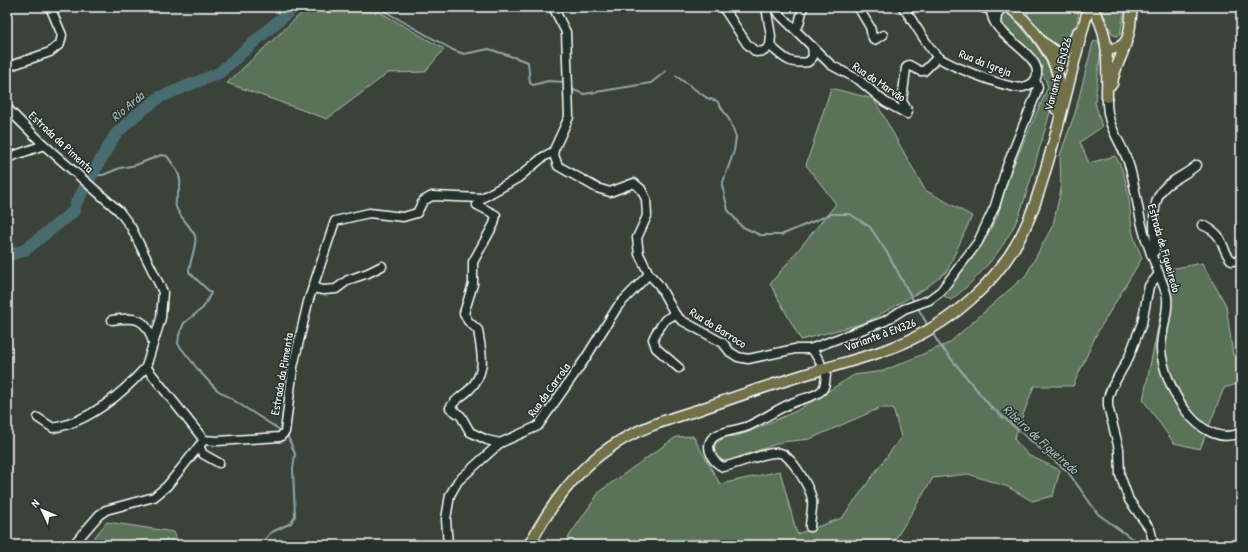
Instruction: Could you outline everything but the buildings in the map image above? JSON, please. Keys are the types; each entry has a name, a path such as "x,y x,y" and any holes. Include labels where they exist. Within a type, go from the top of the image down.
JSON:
{"main road":[{"path":"1008,7 1023,18 1053,60 1060,82 1055,116 1054,141"},
{"path":"1020,7 1023,18"},
{"path":"1107,97 1112,86 1114,69 1123,54 1132,7"},
{"path":"1037,37 1056,52 1066,51 1072,44 1089,10"},
{"name":"Estrada de Figueiredo","path":"1089,10 1099,19 1107,45 1107,97"},
{"name":"Variante à EN326","path":"529,545 542,521 568,486 589,464 612,446 635,433 659,423 760,388 896,346 914,338 951,316 991,279 1014,248 1039,194 1089,10"},
{"path":"1107,45 1120,47 1126,42"}],"street":[{"path":"7,67 50,52 60,44 62,35 50,7"},
{"path":"500,443 487,440 470,432 461,416 450,408 454,402 470,389 480,373 483,360 478,330 468,322 464,313 473,284 473,262 494,224 496,215 477,205 482,198 518,178 544,157 553,152 569,117 566,32 553,7"},
{"path":"723,7 747,44 756,52 764,51 770,46 771,36 766,7"},
{"name":"Rua do Marvão","path":"775,7 780,15 795,28 831,65 859,80 885,102 907,114 908,111 902,101 906,68 909,65 920,71 924,71 938,57"},
{"path":"795,28 799,24 803,7"},
{"path":"858,7 870,27 874,40 883,35"},
{"path":"903,7 938,57"},
{"path":"980,7 995,9"},
{"name":"Rua da Igreja","path":"938,57 982,77 1016,88 1027,86 1035,80 1035,63 996,25 995,9"},
{"path":"770,46 792,63 808,62 812,57 812,46"},
{"path":"820,362 814,352 810,349 885,321 904,309 929,300 941,291 978,242 994,206 1007,166 1036,94 1038,87 1035,80"},
{"name":"Estrada de Figueiredo","path":"1107,97 1110,126 1130,166 1145,236 1167,296 1161,350 1166,371 1177,397 1193,420 1211,433 1233,436 1241,433"},
{"name":"Estrada da Pimenta","path":"7,108 44,145 125,218 163,292 161,318 146,367"},
{"path":"7,158 44,145"},
{"name":"Rua do Barroco","path":"553,152 558,166 597,188 610,192 634,183 641,189 646,199 647,216 638,238 639,254 649,274 659,285 675,314 681,320 723,343 730,352 738,357 748,359 795,348 810,349"},
{"path":"1151,254 1155,251 1155,213 1156,202 1160,193 1166,186 1197,165"},
{"name":"Estrada da Pimenta","path":"201,443 280,437 285,432 293,367 313,288 335,221 369,213 403,217 417,213 423,201 432,196 482,198"},
{"path":"1202,225 1213,230 1218,235 1228,257 1232,262 1241,260"},
{"path":"313,288 323,290 336,289 348,280 382,266"},
{"name":"Rua da Carrola","path":"448,541 446,519 450,495 458,481 500,443 538,426 586,359 618,306 649,274"},
{"path":"1154,545 1150,530 1129,500 1120,475 1119,449 1108,406 1108,398 1111,389 1129,357 1142,323 1149,286 1159,274"},
{"path":"675,314 665,320 656,332 653,339 656,348 679,368"},
{"path":"112,320 132,318 140,320 148,328 154,342"},
{"path":"38,418 53,428 68,426 97,410 136,378 146,367 201,443 203,454 219,463"},
{"path":"810,527 812,499 798,472 788,457 780,453 771,454 724,467 716,463 711,457 709,449 711,440 717,435 748,426 790,404 822,391 826,376"},
{"path":"73,545 99,515 106,510 154,497 167,486 201,443"},
{"path":"440,545 448,541"}],"green space":[{"path":"308,7 371,7 444,49 425,72 388,73 327,119 227,83"},
{"path":"1026,7 1079,7 1075,30 1064,49 1057,48 1039,34"},
{"path":"1101,7 1125,7 1120,35 1116,36 1112,34"},
{"path":"1004,12 1009,12 1021,26 1045,60 1052,77 1052,101 1049,117 1016,223 992,260 962,291 951,300 944,296 983,243 998,215 1008,178 1048,87 1035,60 1002,23 1001,17"},
{"path":"1097,40 1101,47 1095,102 1102,127 1080,142 1089,163 1115,156 1120,164 1128,191 1133,232 1142,258 1097,333 1073,386 1034,386 1014,439 1028,455 1060,470 1053,496 1032,501 1008,487 968,474 933,478 892,545 563,545 600,491 676,437 693,436 720,484 780,471 797,534 842,518 901,437 893,408 880,408 810,439 782,442 728,461 719,460 714,451 715,444 727,436 737,436 751,431 796,411 854,375 883,371 949,343 1026,275 1053,225 1061,189 1060,155 1075,113 1093,42"},
{"path":"831,88 874,99 925,190 972,216 947,271 926,288 867,322 801,340 770,284 836,204 806,165"},
{"path":"1202,263 1226,305 1233,355 1241,356 1241,383 1224,388 1200,449 1174,443 1143,400 1170,269"},
{"path":"107,522 174,532 179,545 103,545 93,539"}],"waterway":[{"name":"Rio Arda","path":"7,256 25,250 74,211 76,203 115,135 136,115 160,97 219,73 294,7"},
{"name":"Ribeiro de Figueiredo","path":"377,7 453,50 464,54 489,49 528,62 530,83 533,85 548,81 565,82"},
{"name":"Ribeiro de Figueiredo","path":"573,90 584,94 651,83 666,71"},
{"name":"Ribeiro de Figueiredo","path":"676,76 707,98 717,101 730,121 736,137 734,151 722,185 728,210 741,226 760,235 781,235 831,214 850,214 870,227 888,254 913,300"},
{"path":"92,175 103,175 120,168 136,165 161,155 167,156 180,178 176,207 196,239 189,272 211,293 203,308 184,323 179,335 178,344 200,372 216,389 280,430"},
{"name":"Ribeiro de Figueiredo","path":"919,310 927,324"},
{"name":"Ribeiro de Figueiredo","path":"933,334 939,344 991,407 1068,472 1098,514 1131,538 1146,545"},
{"path":"261,545 270,533 291,523 295,516 293,469 295,454 288,437"}]}
